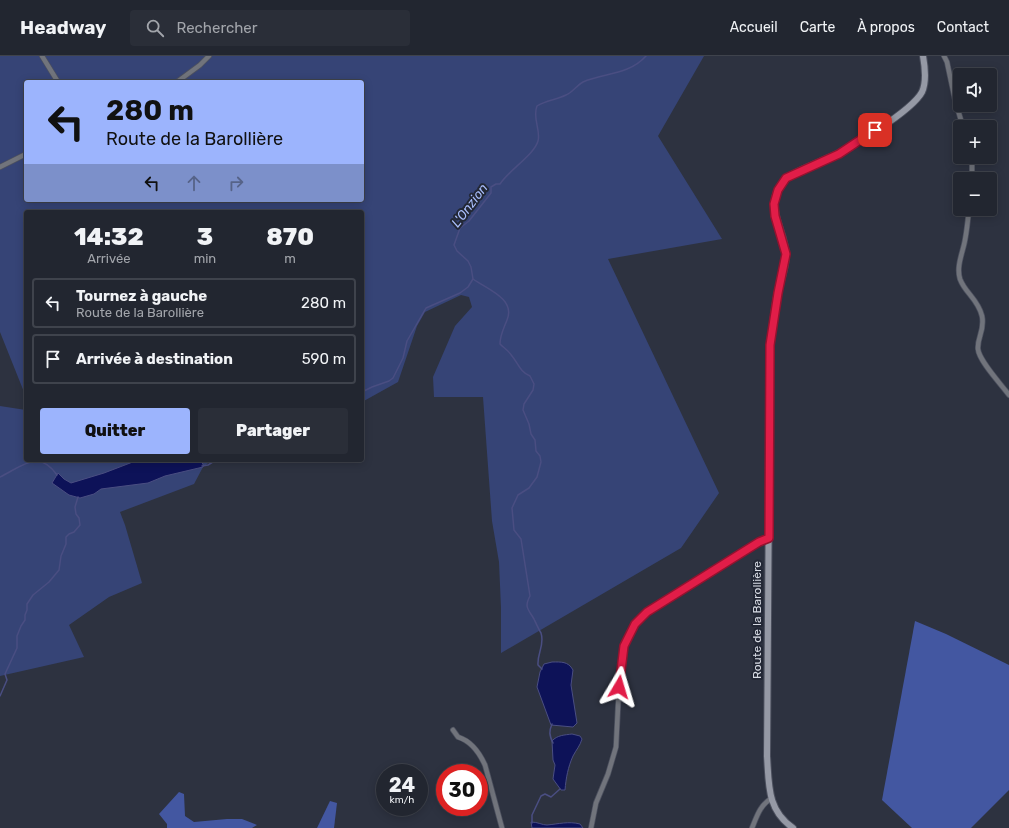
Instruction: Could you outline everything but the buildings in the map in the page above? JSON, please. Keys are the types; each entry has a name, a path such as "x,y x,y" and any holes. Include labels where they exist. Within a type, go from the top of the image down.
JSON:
{"main road":[{"name":"Route de la Barollière","path":"793,828 786,823 775,808 770,791 767,756 770,345 786,254 775,216 774,204 778,190 786,178 839,154 899,115 914,102 922,91 925,76 923,56"}],"street":[{"path":"42,56 57,80"},
{"path":"180,80 200,65 209,56"},
{"path":"944,56 947,62 961,120"},
{"path":"0,167 24,155"},
{"path":"968,216 965,239 959,262 959,277 976,302 981,314 984,326 978,349 982,361 1009,395"},
{"path":"592,828 596,803 608,774 616,747 619,687 624,646 635,624 647,612 759,542 769,538"},
{"path":"453,730 458,737 466,740 482,759 502,828"},
{"path":"752,828 758,813 765,802 772,798"}],"shaded area":[{"path":"0,56 704,56 658,136 722,239 608,259 719,493 681,548 501,653 499,562 492,521 483,397 434,397 433,377 455,326 472,307 469,297 461,295 425,312 417,326 398,382 364,401 364,210 24,210 24,392 0,332"},
{"path":"0,406 24,410 24,462 209,462 203,467 194,484 120,512 142,583 109,597 69,625 84,657 0,676"},
{"path":"133,462 201,462 203,464 203,467 165,476 148,483 101,489 94,494 80,498 69,495 52,483 58,473 71,483"},
{"path":"915,621 946,634 1009,665 1009,790 971,828 912,828 882,800"},
{"path":"552,662 567,664 573,670 571,685 577,723 573,727 551,725 537,687 540,672 544,664"},
{"path":"572,734 580,736 582,739 570,764 565,790 561,790 553,779 555,765 553,760 552,741 559,736"},
{"path":"179,792 184,794 185,816 194,822 242,819 257,825 252,828 167,828 167,824 159,814"},
{"path":"330,801 337,803 334,828 317,828"},
{"path":"531,822 536,822 543,825 576,823 580,824 583,828 532,828"}],"waterway":[{"name":"L'Onzion","path":"364,391 393,378 403,358 407,341 426,308 460,293 468,287 473,279 471,267 468,261 457,251 454,245 460,228 469,221 491,193 491,187 496,184 500,184 509,173 532,152 536,146 539,137 535,115 537,106 544,102 568,94 583,82 632,67 646,56"},
{"path":"473,279 499,295 504,300 509,313 501,335 500,344 511,354 521,370 530,376 534,384 533,390 524,404 523,410 529,424 531,434 535,440 536,451 540,456 541,462 537,477 529,488 518,495 512,508 514,530 521,539 530,596 527,605 542,637 542,645 538,661 538,665 542,669"},
{"name":"L'Onzion","path":"0,477 30,462"},
{"name":"L'Onzion","path":"40,462 50,467 57,475"},
{"name":"L'Onzion","path":"202,466 213,462"},
{"path":"0,696 7,680 5,674 17,648 17,636 25,620 27,604 33,595 49,582 59,570 61,556 66,544 66,537 74,532 80,525 75,507 78,497"},
{"path":"552,724 550,733 553,743"},
{"path":"532,823 532,815 541,796 545,794 551,797 560,789"}],"route":[{"path":"619,687 624,646 635,624 647,612 759,542 769,538 770,345 778,293 786,261 784,243 775,216 774,204 778,190 786,178 839,154 875,130"}]}
